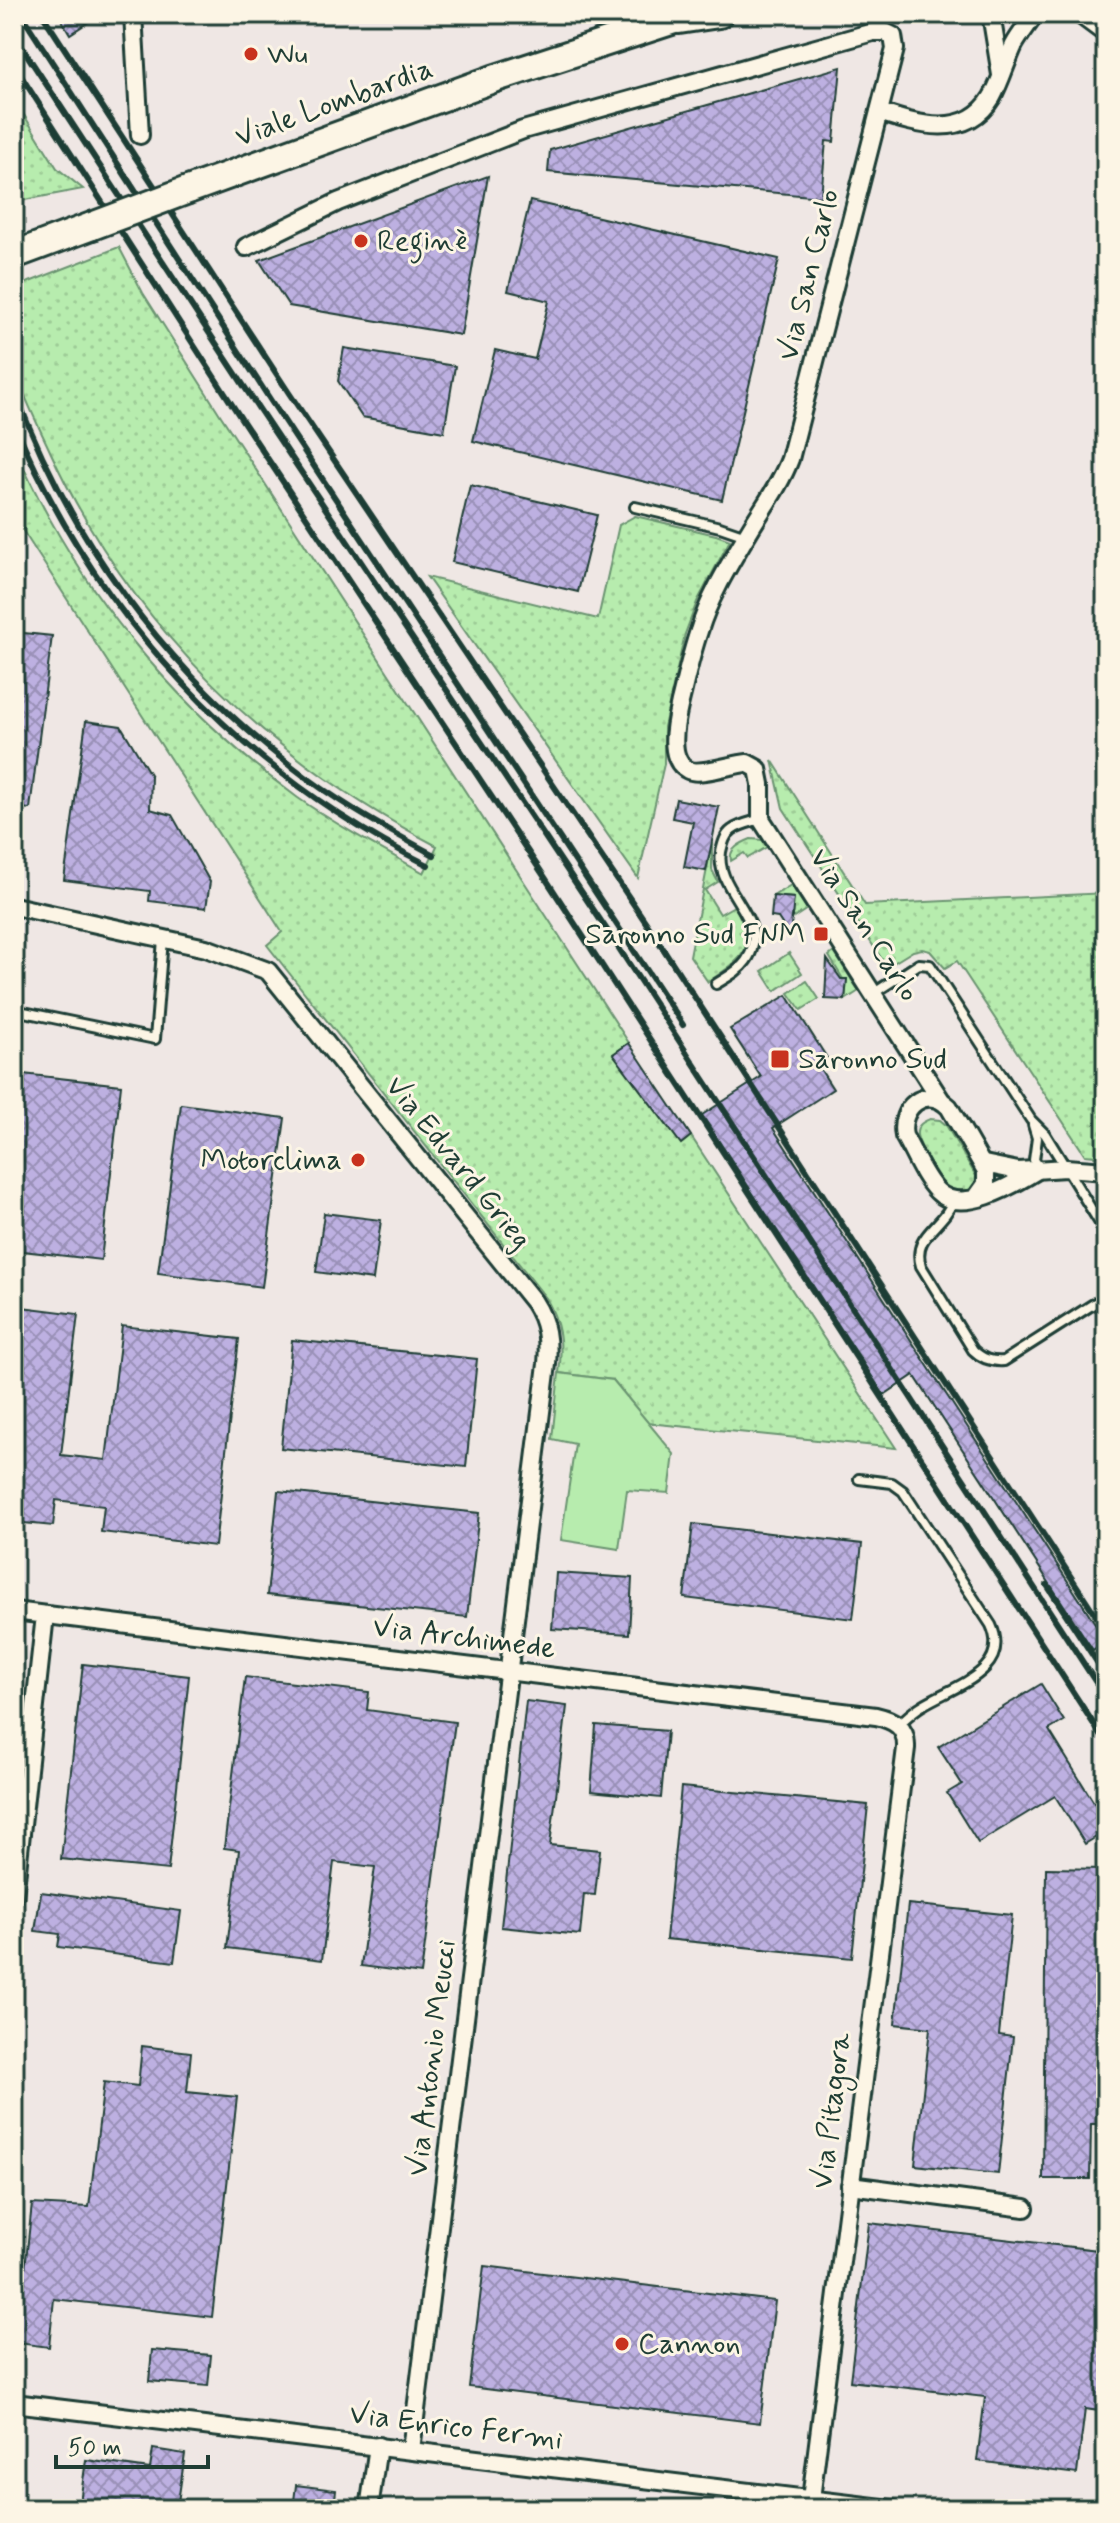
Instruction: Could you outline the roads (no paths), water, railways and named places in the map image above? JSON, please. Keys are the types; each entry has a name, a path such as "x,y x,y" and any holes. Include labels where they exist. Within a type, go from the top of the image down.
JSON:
{"main road":[{"name":"Viale Lombardia","path":"14,255 507,74 686,17 719,14"}],"street":[{"path":"133,14 140,135"},
{"path":"991,14 1001,75"},
{"path":"879,112 933,127 962,123 979,113 986,105 1014,46 1035,14"},
{"path":"1079,14 1106,34"},
{"name":"Via San Carlo","path":"246,247 338,202 523,130 879,31 893,36 895,44 879,112 790,459 699,628 678,711 675,739 678,759 682,766 693,772 741,764 754,766 760,775 761,819 984,1164"},
{"name":"Via Edvard Grieg","path":"14,906 206,948 268,971 534,1302 545,1322 547,1364 509,1672"},
{"path":"911,1105 921,1065"},
{"path":"941,1100 919,1100 911,1105 905,1113 902,1127 904,1136 937,1191 953,1200 964,1201 1012,1185 1034,1167"},
{"path":"976,1198 986,1184 984,1164 1106,1171"},
{"name":"Via Archimede","path":"14,1611 876,1716 901,1727"},
{"path":"14,1897 45,1615"},
{"name":"Via Antonio Meucci","path":"411,2450 509,1672"},
{"name":"Via Pitagora","path":"811,2499 906,1748 906,1735 901,1727"},
{"path":"850,2185 1025,2208"},
{"name":"Via Enrico Fermi","path":"14,2403 891,2509"},
{"path":"369,2509 378,2446"}],"lane":[{"path":"635,507 746,536"},
{"path":"716,984 745,962 752,947 753,933 721,872 723,843 734,828 761,819"},
{"path":"14,1010 155,1039 163,938"},
{"path":"874,993 919,964 930,965 1031,1120 1045,1134 1106,1233"},
{"path":"1031,1120 1037,1138 1034,1167"},
{"path":"953,1200 945,1217 922,1240 918,1258 973,1350 980,1356 1004,1361 1106,1296"},
{"path":"859,1479 892,1483 903,1491 991,1625 996,1642 993,1659 983,1671 919,1707 901,1727"}],"railway":[{"path":"21,14 271,401 683,1025"},
{"path":"42,14 289,393 655,936 1106,1631"},
{"path":"14,35 609,933 1106,1698"},
{"path":"14,65 242,420 544,876 1106,1743"},
{"path":"14,389 36,444 92,547 125,596 201,686 244,727 307,778 378,824 434,855"},
{"path":"14,422 47,493 86,560 131,622 181,681 236,735 296,784 360,827 428,865"},
{"path":"1047,1585 1106,1676"}],"place":[{"name":"Wu","path":"251,54"},
{"name":"Reginè","path":"361,241"},
{"name":"Saronno Sud FNM","path":"821,934"},
{"name":"Saronno Sud","path":"780,1059"},
{"name":"Motorclima","path":"358,1160"},
{"name":"Cannon","path":"622,2344"}]}
